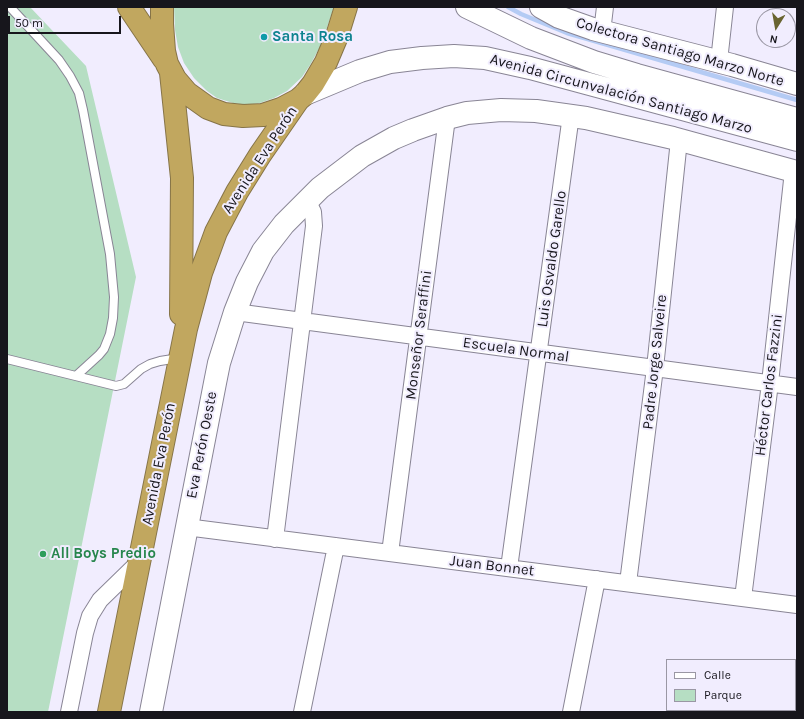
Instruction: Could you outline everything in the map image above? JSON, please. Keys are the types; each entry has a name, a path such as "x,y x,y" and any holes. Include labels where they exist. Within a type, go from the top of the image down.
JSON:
{"highway":[{"path":"129,7 181,86 194,98 216,111 229,115 263,115 281,109 302,97"},
{"name":"Avenida Eva Perón","path":"162,7 163,38 169,68 180,153 183,190 180,358"},
{"name":"Avenida Eva Perón","path":"109,712 180,358 200,273 216,232 237,192 252,167 313,84 326,62 337,36 346,7"}],"street":[{"name":"Avenida Circunvalación Santiago Marzo","path":"467,7 531,38 594,62 797,119"},
{"name":"Colectora Santiago Marzo Norte","path":"541,7 576,24 602,32 719,61 797,84"},
{"path":"602,32 605,7"},
{"path":"719,61 725,7"},
{"name":"Avenida Circunvalación Santiago Marzo","path":"302,97 346,76 383,64 422,58 454,56 485,58 523,66 797,140"},
{"path":"275,538 314,226 313,212 307,200 333,176 373,150 412,130 447,118 501,110 536,111 571,115 679,140 795,172"},
{"name":"Luis Osvaldo Garello","path":"509,568 571,115"},
{"name":"Monseñor Seraffini","path":"390,553 447,118"},
{"name":"Padre Jorge Salveire","path":"628,583 655,368 679,140"},
{"name":"Héctor Carlos Fazzini","path":"743,598 795,172"},
{"name":"Eva Perón Oeste","path":"150,712 218,368 235,312 247,282 263,251 284,224 307,200"},
{"name":"Escuela Normal","path":"235,312 797,387"},
{"name":"Juan Bonnet","path":"186,527 797,605"},
{"path":"302,712 336,546"},
{"path":"69,712 85,633 90,616 100,600 139,562"},
{"path":"571,712 598,579"}],"lane":[{"path":"10,7 59,60 79,93 110,254 114,297 113,318 110,334 104,349 76,376"},
{"path":"7,359 119,386 124,384 141,369 155,362 180,358"}],"green space":[{"path":"7,7 30,7 86,66 136,277 48,712 7,712"},
{"path":"174,7 334,7 321,45 302,77 287,91 274,98 260,103 246,105 217,98 207,91 194,78 184,63 178,47 175,30"}],"waterway":[{"path":"508,7 567,33 797,100"}],"place":[{"name":"Santa Rosa","path":"264,37"},
{"name":"All Boys Predio","path":"43,554"}]}
